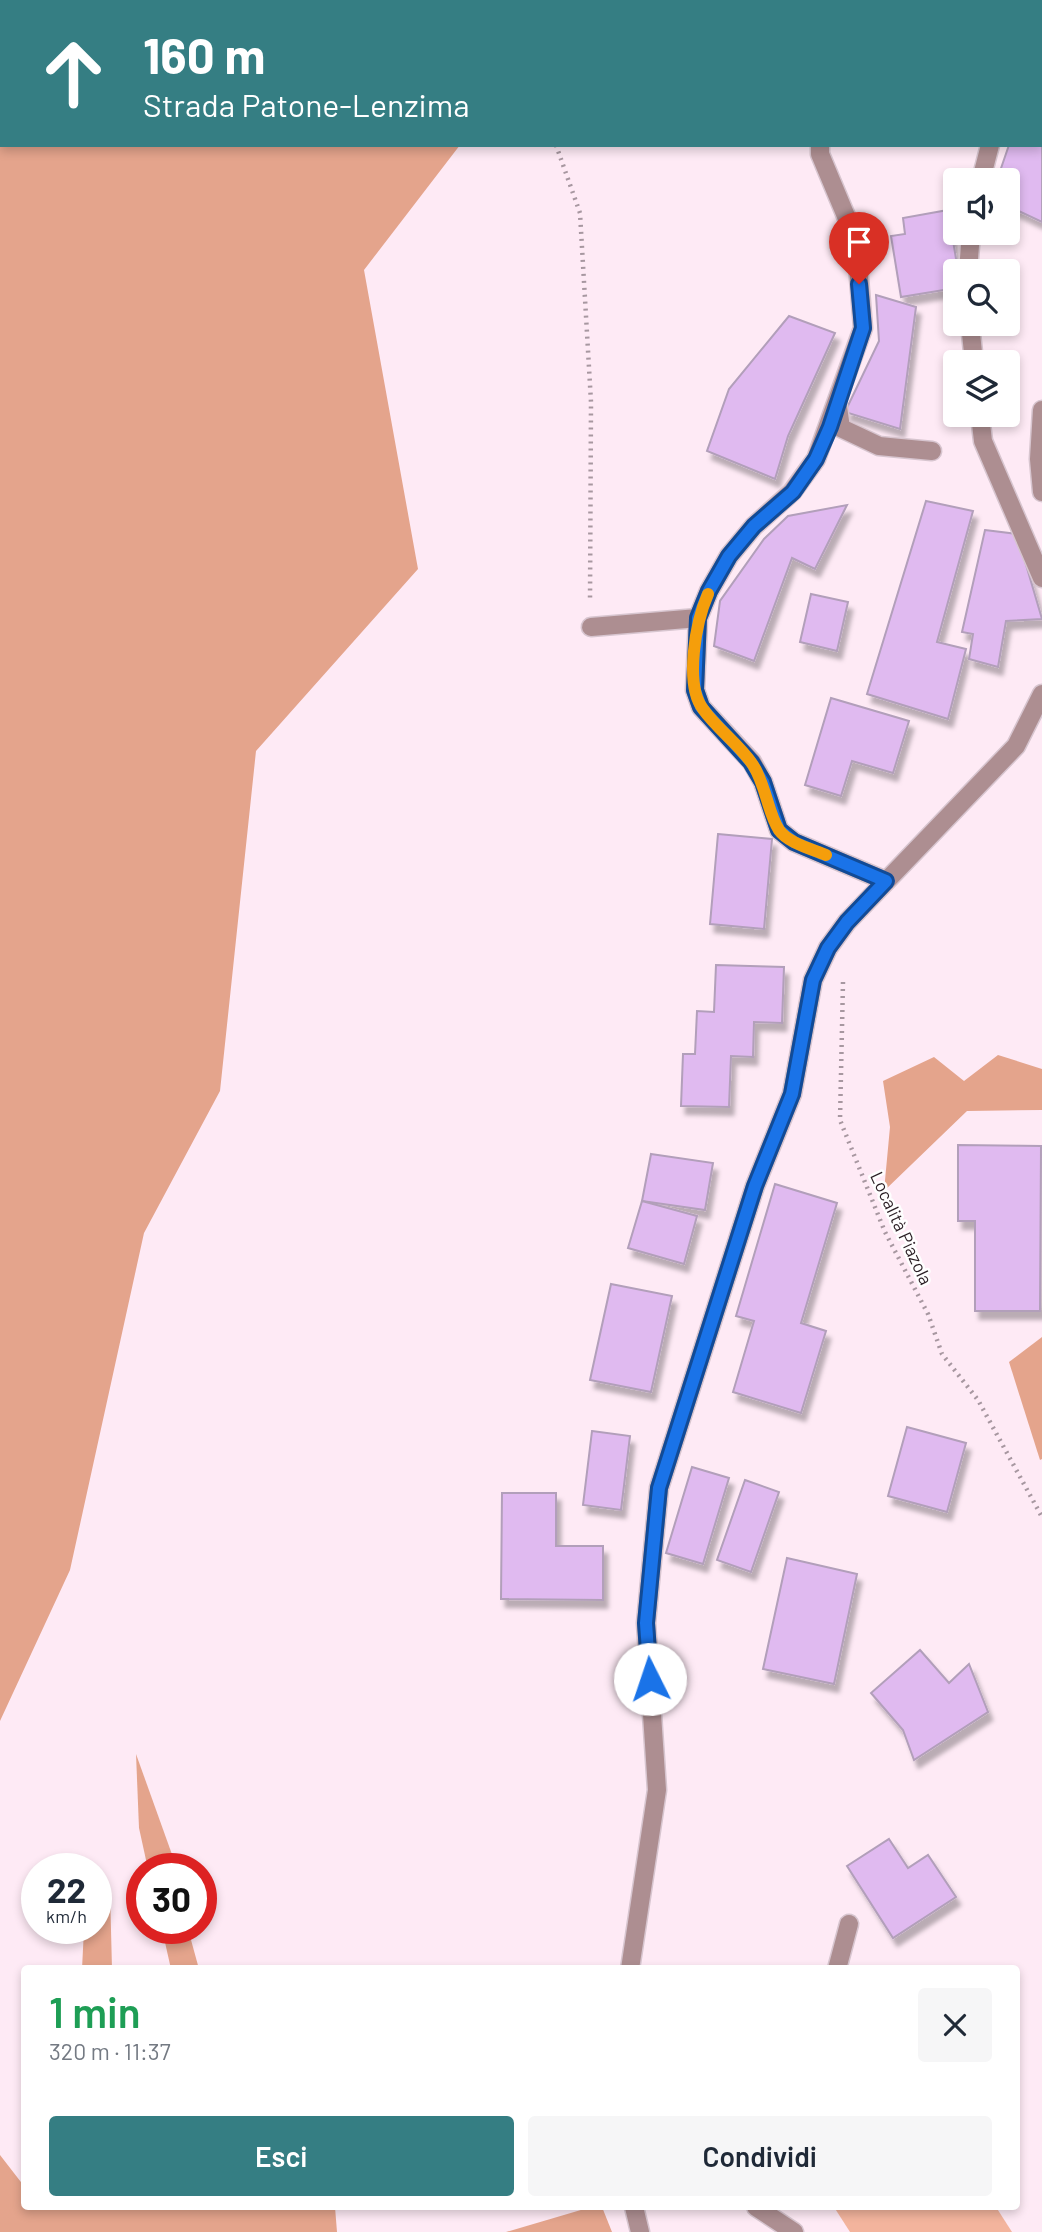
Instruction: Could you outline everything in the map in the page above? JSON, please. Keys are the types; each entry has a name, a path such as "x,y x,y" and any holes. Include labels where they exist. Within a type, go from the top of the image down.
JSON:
{"street":[{"path":"820,147 820,154 856,240 863,328 838,404 816,459 793,492 754,526 729,556 698,618 695,690 701,707 751,762 763,782 779,830 794,842 886,881"},
{"path":"984,168 989,147"},
{"path":"838,404 841,428 879,446 932,451"},
{"path":"1042,411 1039,459 1042,492"},
{"path":"981,427 983,441 1042,578"},
{"path":"591,627 698,618"},
{"path":"631,1965 657,1790 646,1623 659,1488 755,1186 792,1094 813,980 828,948 847,922 1016,746 1042,694"},
{"path":"838,1965 849,1924"},
{"path":"635,2210 640,2232"},
{"path":"761,2210 794,2232"}],"path":[{"path":"557,147 580,213 591,402 591,627"},
{"name":"Località Piazola","path":"843,974 840,1120 885,1232 928,1314 942,1354 978,1400 1042,1517"}],"shaded area":[{"path":"0,147 458,147 364,270 418,569 256,751 220,1091 144,1233 70,1570 0,1721"},
{"path":"998,1055 1042,1069 1042,1110 967,1111 884,1191 890,1127 883,1081 934,1057 964,1081"},
{"path":"1042,1337 1042,1459 1040,1460 1009,1362"},
{"path":"136,1754 171,1853 144,1853 139,1828"},
{"path":"83,1944 111,1944 112,1965 82,1965"},
{"path":"165,1944 192,1944 198,1965 170,1965"},
{"path":"0,2155 21,2182 21,2210 335,2210 337,2232 0,2232"},
{"path":"581,2210 603,2210 612,2232 506,2232"},
{"path":"836,2210 998,2210 1012,2232 850,2232"}],"building":[{"path":"1008,147 1042,147 1042,222 1020,212 1020,168 1001,168"},
{"path":"943,211 943,245 954,245 956,259 943,259 943,290 901,297 891,236 905,234 903,218"},
{"path":"876,295 916,307 900,429 845,412 879,341"},
{"path":"789,316 835,333 788,436 775,479 707,451 729,389"},
{"path":"926,501 973,511 937,642 966,649 948,719 867,694"},
{"path":"847,505 815,569 792,558 754,661 714,646 720,601 764,539 788,516"},
{"path":"985,530 1017,534 1042,619 1006,621 998,667 969,659 973,634 962,632"},
{"path":"811,594 848,602 837,651 800,642"},
{"path":"831,698 909,721 893,773 852,761 841,796 805,785"},
{"path":"718,834 772,839 764,929 710,924"},
{"path":"716,965 784,967 782,1023 754,1022 753,1057 731,1056 729,1107 681,1106 683,1054 695,1054 697,1011 714,1012"},
{"path":"958,1145 1041,1146 1040,1311 975,1311 975,1221 958,1221"},
{"path":"651,1154 713,1163 705,1210 642,1201"},
{"path":"775,1184 837,1203 801,1323 826,1331 801,1413 733,1392 754,1321 736,1316"},
{"path":"642,1201 697,1216 684,1264 628,1248"},
{"path":"611,1284 672,1296 651,1392 590,1380"},
{"path":"907,1427 966,1443 947,1512 888,1496"},
{"path":"592,1431 630,1436 621,1510 583,1505"},
{"path":"692,1467 729,1478 703,1564 666,1553"},
{"path":"745,1480 779,1492 751,1572 717,1560"},
{"path":"502,1493 556,1493 556,1546 603,1546 603,1600 501,1599"},
{"path":"787,1558 857,1574 834,1684 763,1669"},
{"path":"920,1650 949,1683 969,1664 988,1712 914,1760 903,1730 871,1693"},
{"path":"889,1839 908,1868 928,1855 956,1897 893,1938 847,1866"}],"slow traffic":[{"path":"708,594 698,618 694,656 695,690 701,707 751,762 763,782 779,830 794,842 826,855"}],"route":[{"path":"650,1679 646,1623 659,1488 755,1186 792,1094 813,980 828,948 847,922 886,881 794,842 779,830 763,782 751,762 701,707 695,690 694,656 698,618 709,591 729,556 754,526 793,492 816,459 830,427 863,328 859,284"}]}
